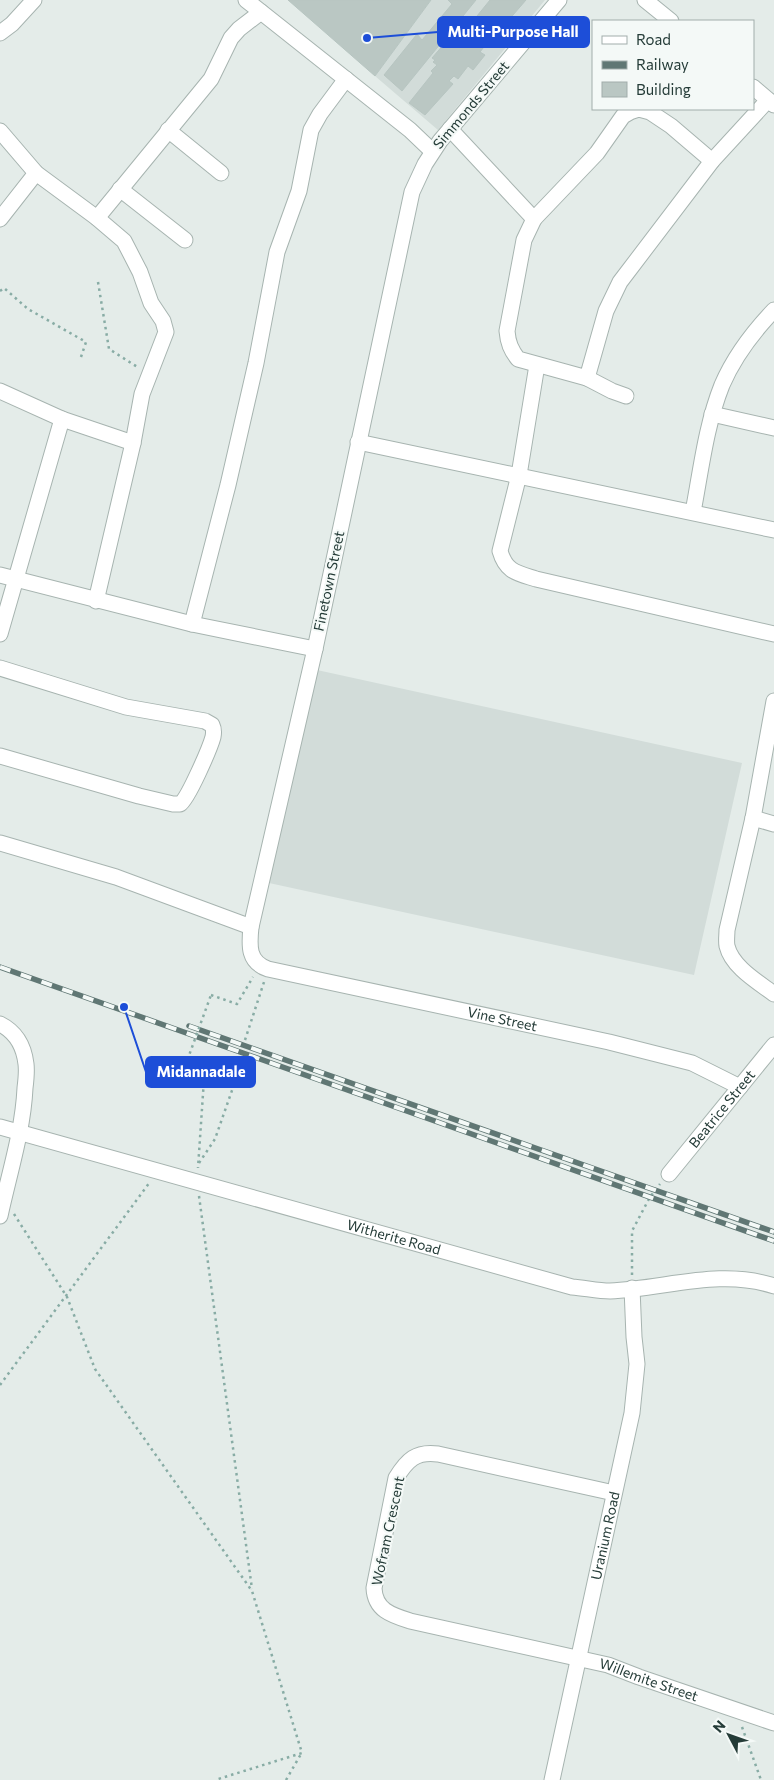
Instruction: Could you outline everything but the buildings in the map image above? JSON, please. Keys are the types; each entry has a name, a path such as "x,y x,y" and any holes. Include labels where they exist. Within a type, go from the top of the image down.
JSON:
{"street":[{"path":"0,33 12,24 34,0"},
{"path":"246,0 410,130 432,151"},
{"name":"Simmonds Street","path":"412,192 432,151 559,0"},
{"path":"644,0 670,20"},
{"path":"97,218 210,79 231,38 239,29 261,12"},
{"path":"192,624 256,362 277,252 299,191 310,130 346,79"},
{"path":"587,378 606,311 620,282 712,160 771,102 754,89"},
{"path":"626,396 587,378 518,359 512,352 508,342 507,331 524,240 534,219 597,153 623,116 636,110"},
{"path":"643,110 650,112 671,126 712,160"},
{"path":"450,129 534,219"},
{"path":"168,130 221,173"},
{"path":"0,131 36,173 97,218 127,245 140,272 151,303 163,321 166,332 142,394 133,443 96,601"},
{"path":"0,219 36,173"},
{"path":"120,189 185,240"},
{"name":"Finetown Street","path":"264,968 253,959 250,946 251,927 315,649 412,192"},
{"path":"693,512 712,414 722,385 744,345 774,310"},
{"path":"538,365 519,475 500,551 503,561 509,569 518,574 536,579 774,634"},
{"path":"0,391 62,419 133,443"},
{"path":"712,414 774,428"},
{"path":"0,634 62,419"},
{"path":"358,442 774,530"},
{"path":"0,575 192,624 315,649"},
{"path":"0,668 126,707 205,721 212,725 214,731 187,797 180,804 139,796 0,756"},
{"path":"774,701 753,818 727,930 726,944 731,956 738,965 774,994"},
{"path":"753,818 774,824"},
{"path":"0,843 116,877 251,927"},
{"name":"Vine Street","path":"264,968 628,1046 692,1063 740,1087"},
{"path":"0,1024 11,1031 16,1038 21,1046 26,1065 25,1096 20,1132 0,1216"},
{"name":"Beatrice Street","path":"670,1174 774,1045"},
{"name":"Witherite Road","path":"0,1127 572,1287 609,1291 702,1279 729,1278 749,1280 774,1286"},
{"name":"Uranium Road","path":"552,1780 632,1413 637,1364 632,1288"},
{"name":"Wofram Crescent","path":"579,1658 410,1621 384,1611 374,1598 374,1588 386,1525 396,1478 404,1464 414,1457 427,1453 614,1493"},
{"name":"Willemite Street","path":"579,1658 608,1665 774,1723"}],"path":[{"path":"98,282 110,349 149,374"},
{"path":"0,290 4,288 28,309 86,342 81,357"},
{"path":"264,968 237,1004 211,995 183,1072 204,1079 197,1182 252,1591 302,1753 286,1780"},
{"path":"246,1040 264,968"},
{"path":"198,1163 215,1139 242,1059"},
{"path":"0,1385 159,1171"},
{"path":"632,1288 632,1231 654,1190 670,1174"},
{"path":"4,1198 67,1297 95,1369 252,1591"},
{"path":"736,1710 761,1780"},
{"path":"215,1780 302,1753"}],"shaded area":[{"path":"431,0 545,0 438,130 375,76"},
{"path":"317,670 742,763 694,975 269,883"}],"railway":[{"path":"0,967 774,1241"},
{"path":"189,1026 774,1232"}],"place":[{"name":"Multi-Purpose Hall","path":"367,38"},
{"name":"Midannadale","path":"124,1007"}]}
